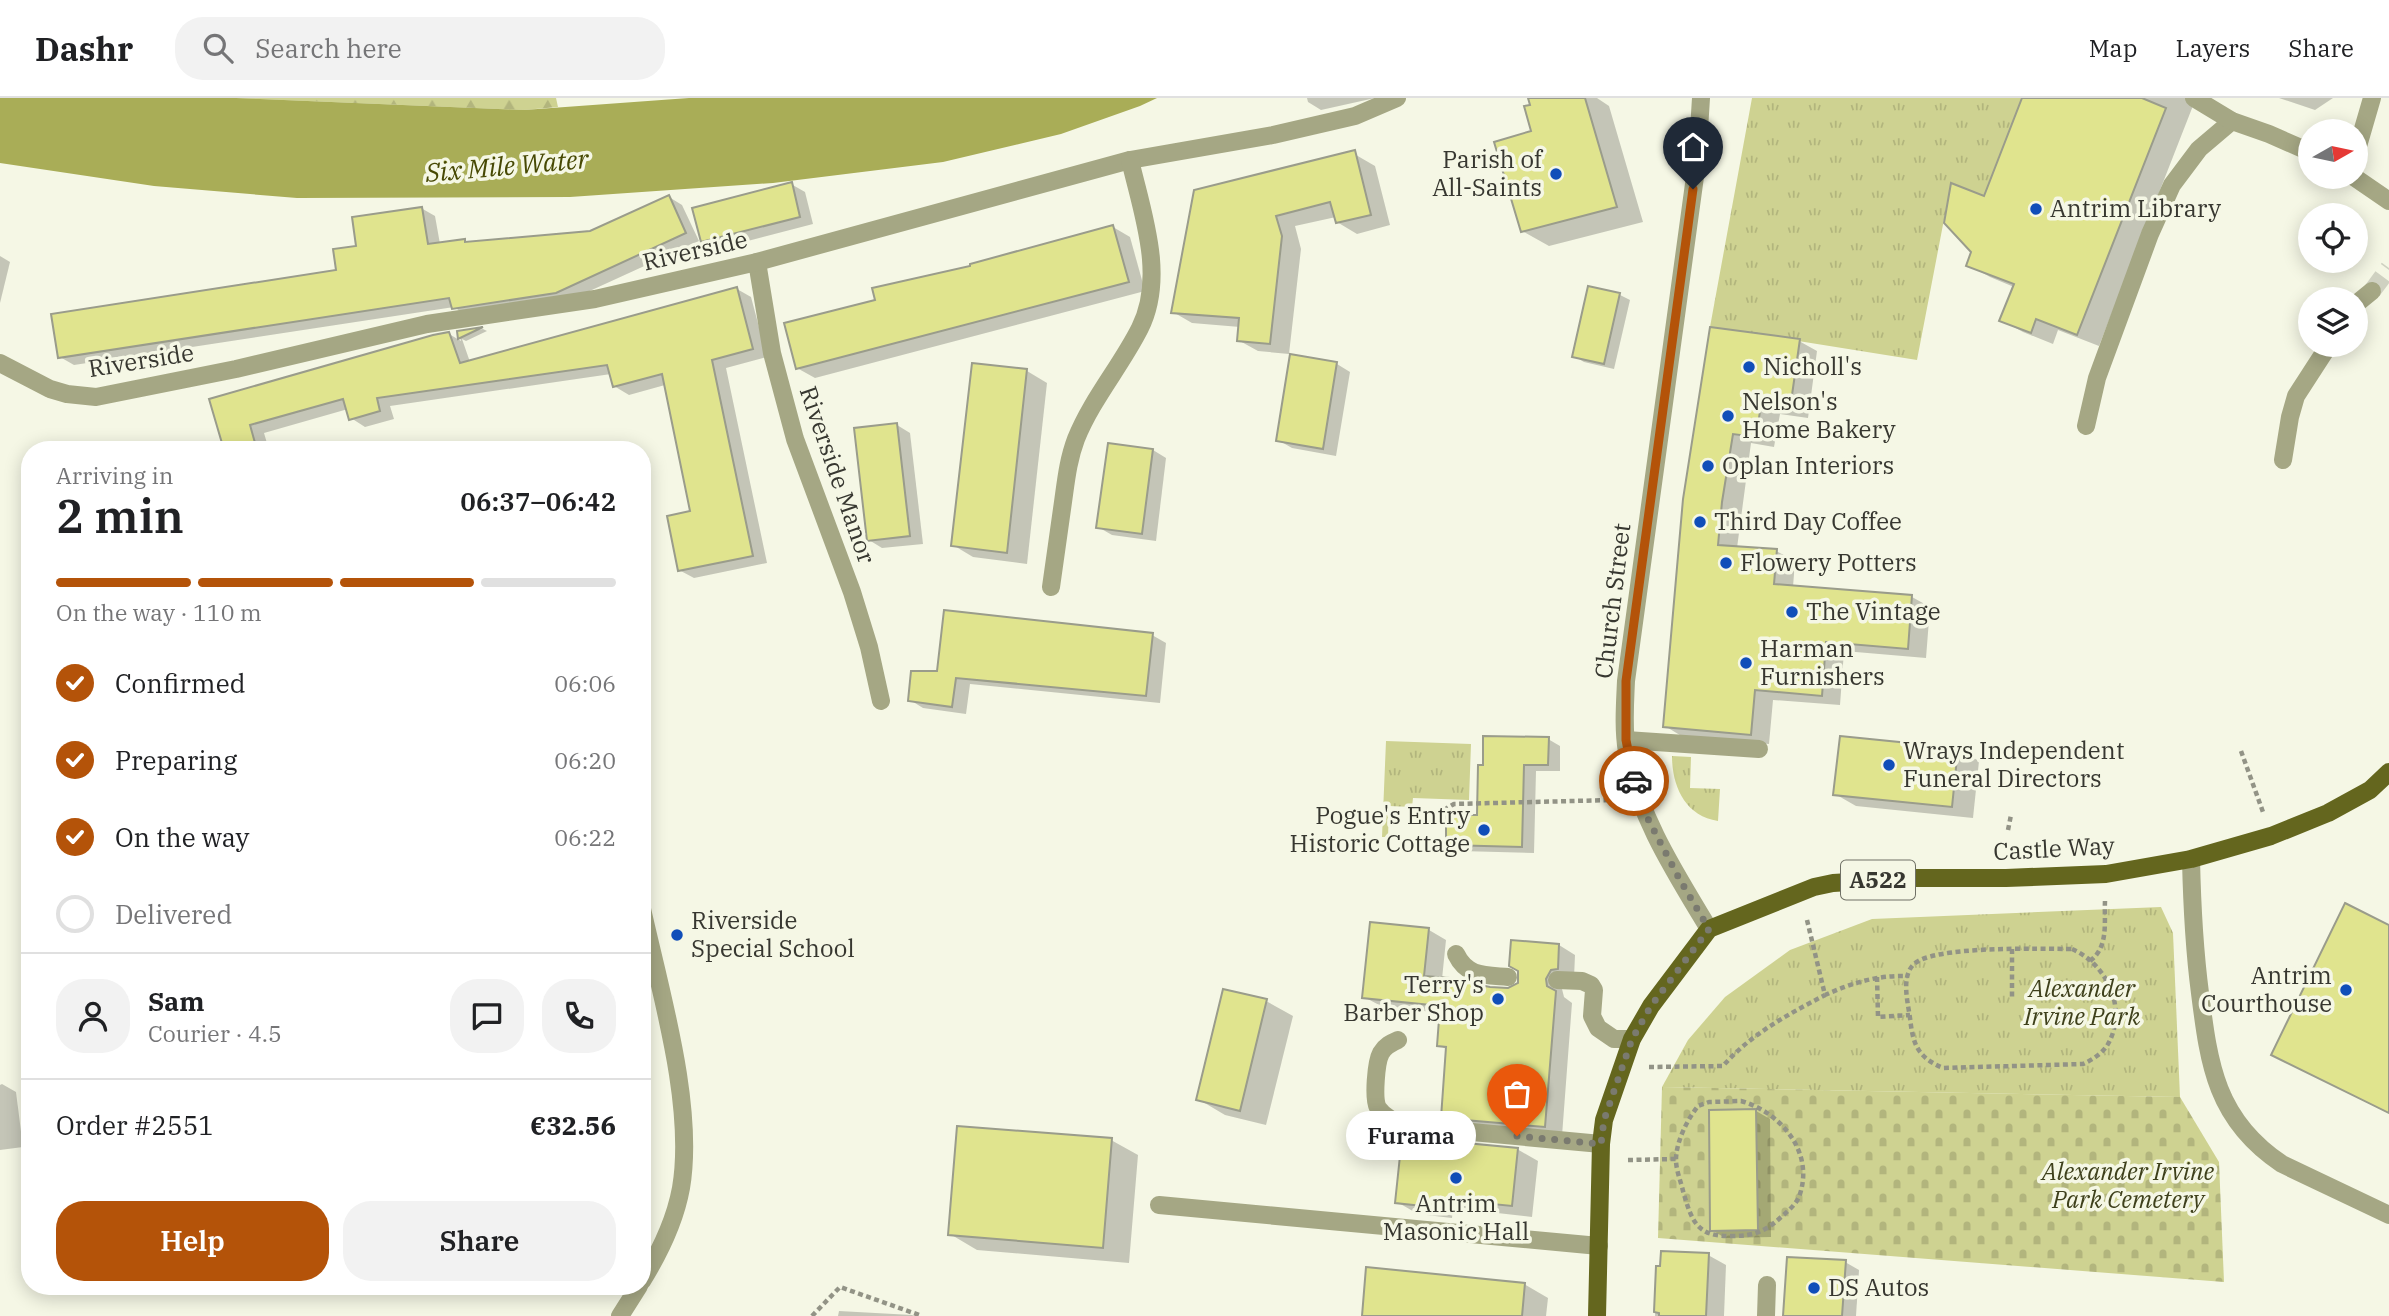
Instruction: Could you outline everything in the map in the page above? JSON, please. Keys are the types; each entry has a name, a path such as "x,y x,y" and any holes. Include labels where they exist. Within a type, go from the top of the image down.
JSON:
{"main road":[{"name":"Castle Way","path":"1709,929 1814,887 1833,883 1916,878 2106,874 2191,859 2271,836 2328,813 2370,790 2389,772"},
{"path":"1597,1316 1600,1152 1604,1120 1632,1039 1651,1006 1709,929"}],"street":[{"name":"Riverside","path":"0,363 50,389 96,397 236,369 427,324 595,299 757,262 1130,160 1285,132 1355,116 1397,98"},
{"name":"Church Street","path":"1701,98 1697,162 1626,681 1626,740 1633,779 1648,819 1709,929"},
{"path":"2194,98 2232,121 2298,147"},
{"path":"2366,119 2372,98"},
{"path":"2086,426 2105,354 2150,234 2172,185 2199,149 2232,121"},
{"path":"1051,587 1068,467 1075,443 1084,420 1142,325 1148,304 1151,257 1130,160"},
{"path":"2368,187 2389,201"},
{"name":"Riverside Manor","path":"757,262 772,352 795,439 852,592 869,647 881,701"},
{"path":"2368,294 2372,291"},
{"path":"2283,460 2296,396 2321,357"},
{"path":"1626,740 1759,749"},
{"path":"2191,859 2192,932 2202,1008 2209,1060 2223,1099 2243,1128 2268,1154 2282,1164 2389,1215"},
{"path":"651,950 672,1044 685,1142 677,1206 651,1266"},
{"path":"1456,954 1461,966 1471,972 1508,977"},
{"path":"1557,979 1582,981 1591,985 1594,990 1592,1016 1598,1028 1614,1039 1632,1039"},
{"path":"1398,1040 1385,1047 1379,1056 1375,1097 1378,1107 1395,1122 1406,1126 1600,1152"},
{"path":"1158,1205 1599,1246"},
{"path":"1766,1316 1767,1285"},
{"path":"620,1316 633,1295"}],"path":[{"path":"2241,751 2271,836"},
{"path":"1441,826 1442,811 1454,804 1641,799"},
{"path":"2008,830 2011,815"},
{"path":"2090,961 2098,955 2105,940 2106,874"},
{"path":"1807,920 1825,995"},
{"path":"2012,949 2012,999"},
{"path":"2072,949 2090,961 2105,976 2115,995 2115,1023 2108,1045 2095,1058 2083,1064 1943,1068 1920,1054 1913,1038 1907,993 1908,976 1913,965 1925,957 1978,950 2072,949"},
{"path":"1622,1068 1723,1066 1740,1047 1757,1034 1825,995 1850,984 1877,977 1908,976"},
{"path":"1877,977 1878,1017 1910,1015"},
{"path":"1741,1101 1755,1105 1778,1122 1795,1140 1802,1165 1800,1196 1792,1208 1762,1232 1748,1236 1716,1237 1705,1233 1696,1224 1687,1205 1676,1159 1682,1135 1698,1106 1709,1102 1741,1101"},
{"path":"1600,1152 1676,1159"},
{"path":"812,1316 840,1287 922,1316"}],"green space":[{"path":"239,98 556,98 558,107 524,110"},
{"path":"1752,98 2022,98 1984,196 1951,183 1917,360 1710,327"},
{"path":"1386,741 1471,744 1469,800 1413,798 1412,807 1389,806 1388,837 1382,837"},
{"path":"1672,756 1691,757 1690,788 1720,789 1718,821 1697,813 1683,798 1675,778"},
{"name":"Alexander Irvine Park","path":"2161,907 2173,933 2180,1097 1662,1087 1688,1040 1725,997 1790,950 1872,919"},
{"name":"Alexander Irvine Park Cemetery","path":"1662,1087 2180,1097 2219,1162 2224,1282 1658,1238"}],"water":[{"name":"Six Mile Water","path":"0,98 236,98 524,110 689,98 1157,98 1061,134 943,162 773,183 570,197 297,198 154,186 0,163"}],"building":[{"name":"Parish of All-Saints","path":"1528,98 1585,98 1617,207 1521,232 1494,142 1531,131 1524,106 1530,105"},
{"name":"Antrim Library","path":"2022,98 2142,98 2166,108 2077,335 2036,319 2031,333 1999,321 2014,284 1966,266 1971,252 1944,223 1951,183 1984,196"},
{"path":"1355,150 1371,215 1336,223 1330,202 1276,216 1282,236 1270,344 1237,341 1239,318 1171,313 1194,190"},
{"path":"792,182 800,217 701,242 692,208"},
{"path":"669,195 686,233 556,293 452,309 449,298 58,358 51,314 336,270 333,249 356,246 352,217 422,207 428,244 465,239 465,242 590,231"},
{"path":"1113,225 1129,282 796,369 784,323 875,300 872,288 970,266"},
{"path":"1588,286 1620,293 1604,364 1572,357"},
{"path":"737,287 753,349 712,360 753,556 678,571 667,516 690,511 662,374 613,387 607,365 377,398 380,411 349,420 343,399 250,425 254,441 221,441 209,399 449,332 460,363"},
{"path":"483,327 458,339 457,331"},
{"path":"1710,327 1800,339 1790,409 1761,405 1756,437 1733,434 1718,545 1777,549 1774,584 1912,595 1908,649 1826,642 1822,696 1755,690 1751,735 1663,727 1683,499"},
{"path":"1290,354 1337,362 1323,449 1276,441"},
{"path":"972,363 1027,369 1007,553 951,546"},
{"path":"897,423 910,536 867,541 854,428"},
{"path":"1108,443 1153,449 1142,534 1096,528"},
{"path":"944,610 1153,633 1146,696 956,678 952,707 908,701 911,671 937,671"},
{"path":"1483,736 1549,737 1548,765 1524,765 1522,847 1446,845 1446,815 1477,815 1478,765 1483,765"},
{"name":"Wrays Independent Funeral Directors","path":"1840,736 1958,748 1952,807 1833,795"},
{"name":"Antrim Courthouse","path":"2345,903 2389,925 2389,1113 2271,1055"},
{"path":"1370,922 1429,928 1424,976 1463,979 1490,987 1508,988 1518,983 1518,971 1509,966 1511,940 1559,944 1558,969 1551,970 1546,979 1547,986 1556,991 1545,1127 1441,1118 1446,1047 1437,1046 1440,1006 1362,998"},
{"path":"1223,989 1267,999 1240,1111 1196,1100"},
{"path":"1756,1109 1758,1230 1710,1231 1709,1110"},
{"path":"957,1126 1112,1138 1103,1248 948,1235"},
{"name":"Antrim Masonic Hall","path":"1402,1137 1518,1148 1512,1206 1433,1198 1432,1207 1395,1203"},
{"path":"1661,1251 1709,1253 1706,1316 1659,1316 1659,1313 1654,1312 1656,1266 1660,1266"},
{"name":"DS Autos","path":"1787,1257 1846,1260 1842,1316 1783,1316"},
{"path":"1366,1267 1525,1283 1522,1316 1362,1316"}],"tunnel":[{"path":"2372,291 2389,268"}],"way so far":[{"path":"1517,1136 1601,1144 1604,1120 1632,1039 1651,1006 1709,929 1648,819 1634,781"}],"place":[{"name":"Parish of All-Saints","path":"1556,174"},
{"name":"Antrim Library","path":"2036,209"},
{"name":"Nicholl's","path":"1749,367"},
{"name":"Nelson's Home Bakery","path":"1728,416"},
{"name":"Oplan Interiors","path":"1708,466"},
{"name":"Third Day Coffee","path":"1700,522"},
{"name":"Flowery Potters","path":"1726,563"},
{"name":"The Vintage","path":"1792,612"},
{"name":"Harman Furnishers","path":"1746,663"},
{"name":"Wrays Independent Funeral Directors","path":"1889,765"},
{"name":"Pogue's Entry Historic Cottage","path":"1484,830"},
{"name":"Riverside Special School","path":"677,935"},
{"name":"Antrim Courthouse","path":"2346,990"},
{"name":"Terry's Barber Shop","path":"1498,999"},
{"name":"Furama","path":"1517,1136"},
{"name":"Antrim Masonic Hall","path":"1456,1178"},
{"name":"DS Autos","path":"1814,1288"}],"route":[{"path":"1634,781 1626,740 1626,681 1693,189"}]}
